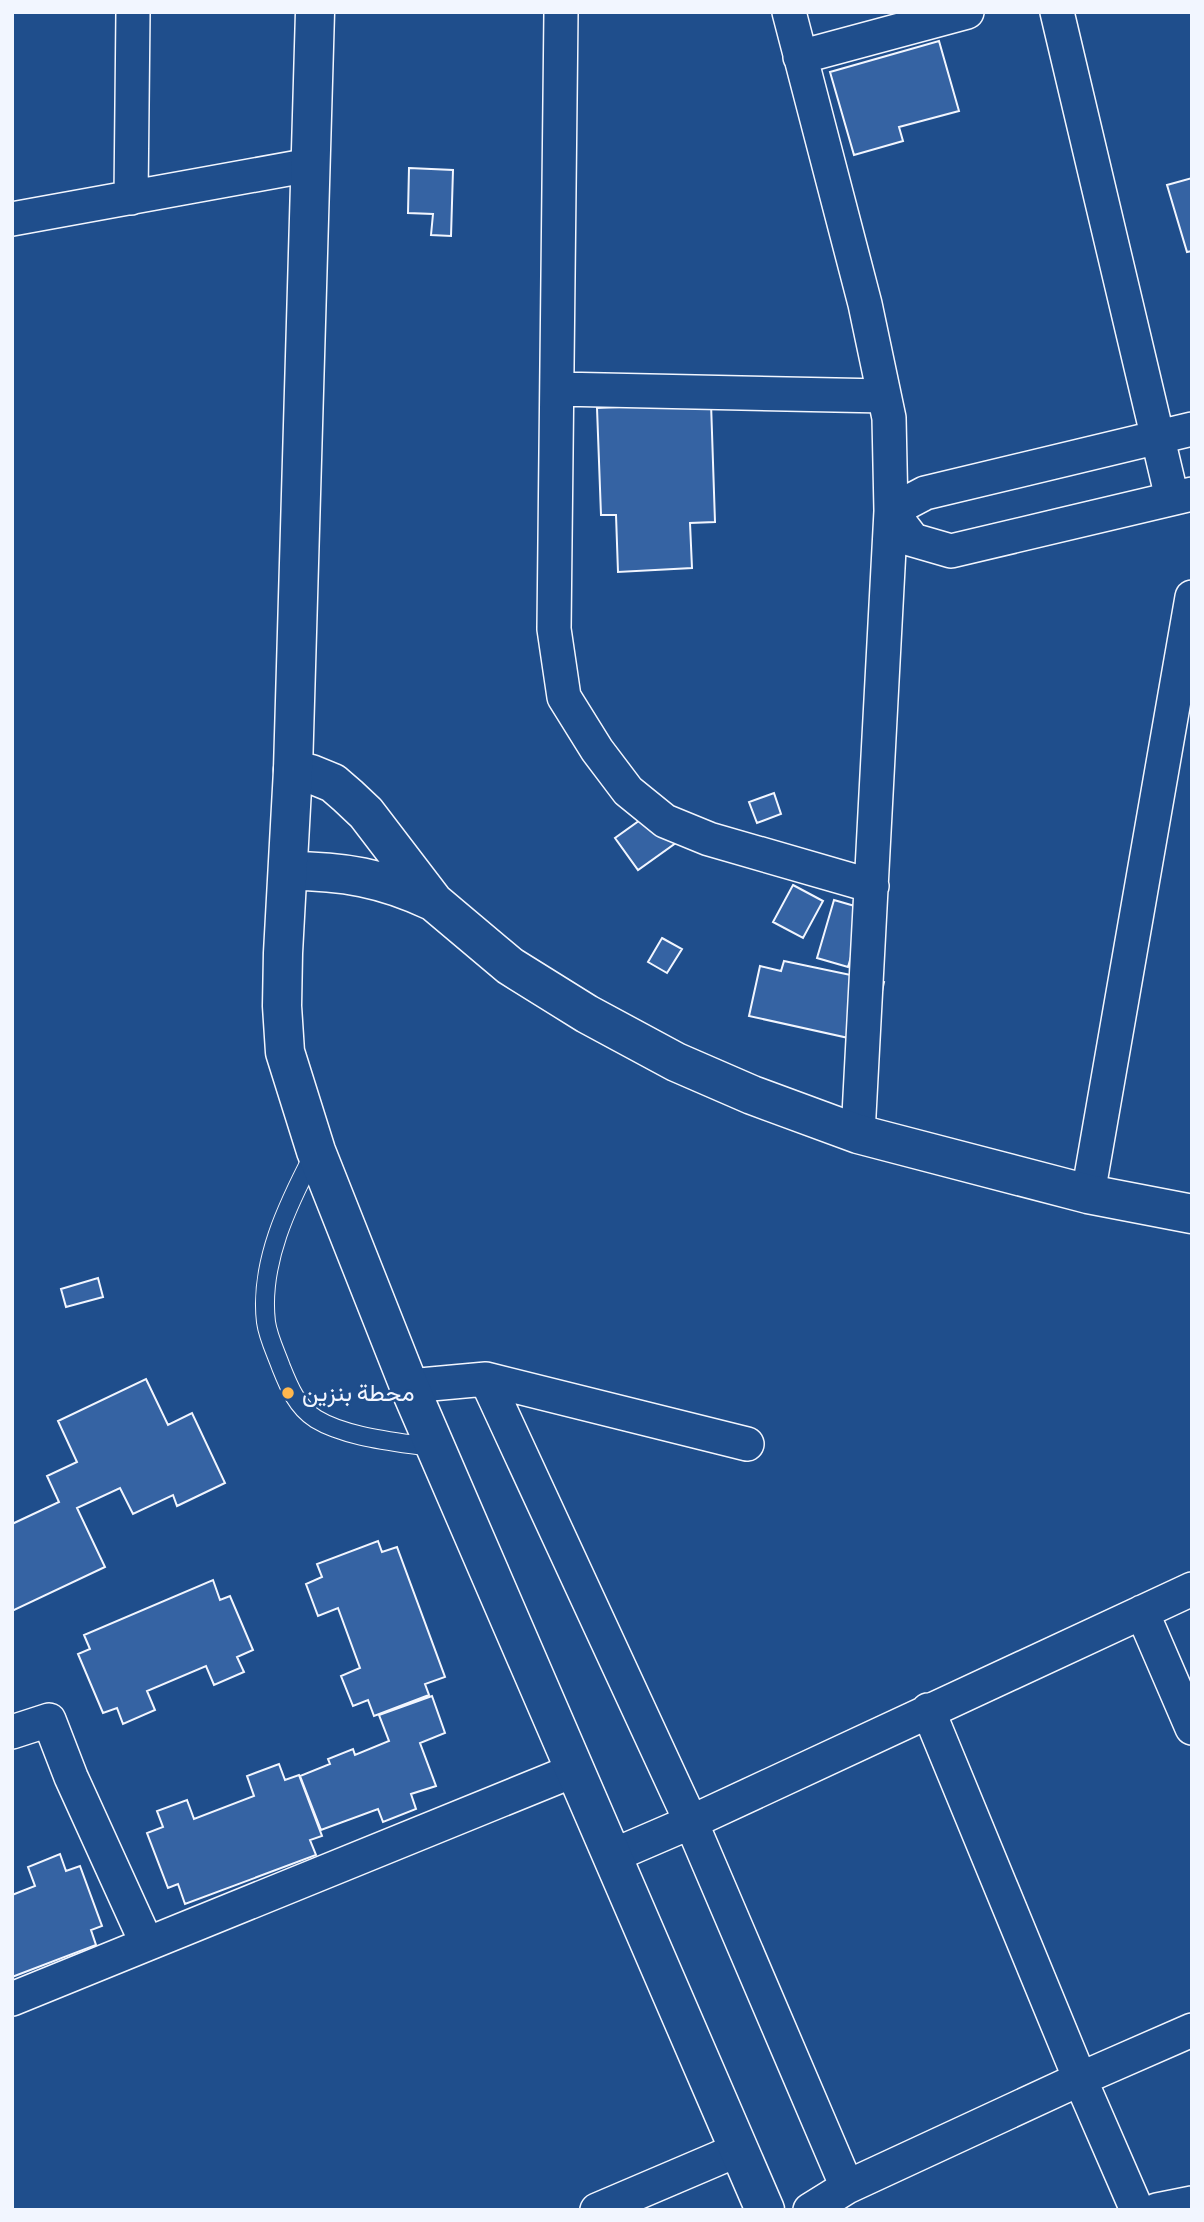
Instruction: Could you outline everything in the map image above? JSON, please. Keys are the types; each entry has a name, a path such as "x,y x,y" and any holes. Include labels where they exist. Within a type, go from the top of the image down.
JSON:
{"main road":[{"path":"315,12 293,769 283,953 285,1052 316,1151 409,1386 765,2210"},
{"path":"293,769 333,783 348,796 366,813 434,902 510,966 676,1062 858,1134 1088,1194 1192,1214"},
{"path":"289,871 327,871 364,876 400,886 434,902"}],"street":[{"path":"131,198 133,12"},
{"path":"561,12 554,629 564,696 597,750 628,791 665,821 709,839 872,886"},
{"path":"789,12 865,304 889,418 891,512 858,1134"},
{"path":"800,57 967,12"},
{"path":"891,512 912,540 951,551 1182,496 1159,437 1057,12"},
{"path":"12,219 310,165"},
{"path":"558,389 884,396"},
{"path":"891,512 925,493 1192,429"},
{"path":"1088,1194 1192,597"},
{"path":"409,1386 486,1379 747,1444"},
{"path":"486,1379 691,1822 847,2187"},
{"path":"612,1856 691,1822 1192,1589"},
{"path":"1142,1612 1192,1728"},
{"path":"928,1710 1137,2210"},
{"path":"12,1732 49,1720 71,1777 147,1944"},
{"path":"12,1999 575,1770"},
{"path":"815,2209 847,2187 1192,2029"},
{"path":"597,2210 740,2149"},
{"path":"1157,2210 1192,2203"}],"lane":[{"path":"316,1151 288,1204 266,1285 266,1325 290,1390 300,1406 317,1420 334,1427 435,1448"}],"building":[{"path":"939,41 959,111 899,127 903,141 854,155 830,72"},
{"path":"409,168 453,170 451,236 431,235 433,214 408,213"},
{"path":"1192,178 1192,251 1187,252 1167,185"},
{"path":"711,403 715,522 690,523 692,568 618,572 616,515 601,515 597,408"},
{"path":"774,793 781,814 757,823 749,802"},
{"path":"664,803 687,835 638,870 615,838"},
{"path":"793,885 823,901 803,938 773,922"},
{"path":"834,900 865,909 848,967 817,958"},
{"path":"662,938 682,949 667,973 648,962"},
{"path":"784,961 884,982 871,1043 749,1016 760,966 781,971"},
{"path":"98,1278 103,1297 66,1307 61,1289"},
{"path":"146,1379 168,1425 192,1413 225,1483 177,1506 173,1495 133,1514 120,1488 77,1508 105,1567 12,1611 12,1524 59,1502 47,1476 77,1462 58,1421"},
{"path":"378,1541 382,1552 397,1547 445,1677 425,1684 429,1695 374,1716 368,1700 353,1706 341,1676 360,1668 338,1608 318,1616 306,1584 322,1577 317,1564"},
{"path":"213,1580 220,1600 230,1596 253,1650 237,1657 244,1672 214,1685 206,1666 147,1691 155,1710 123,1724 117,1708 103,1713 78,1654 90,1649 84,1635"},
{"path":"432,1696 445,1733 420,1743 436,1786 411,1794 416,1809 383,1822 378,1809 321,1830 300,1776 330,1764 328,1759 353,1749 355,1755 389,1741 379,1715"},
{"path":"279,1764 285,1780 299,1775 322,1836 310,1840 316,1855 185,1904 178,1884 168,1888 147,1833 163,1827 157,1811 187,1800 194,1819 254,1796 247,1776"},
{"path":"60,1854 66,1871 80,1866 102,1926 91,1930 96,1945 12,1977 12,1895 35,1886 28,1867"}],"place":[{"name":"محطة بنزين","path":"288,1393"}]}
